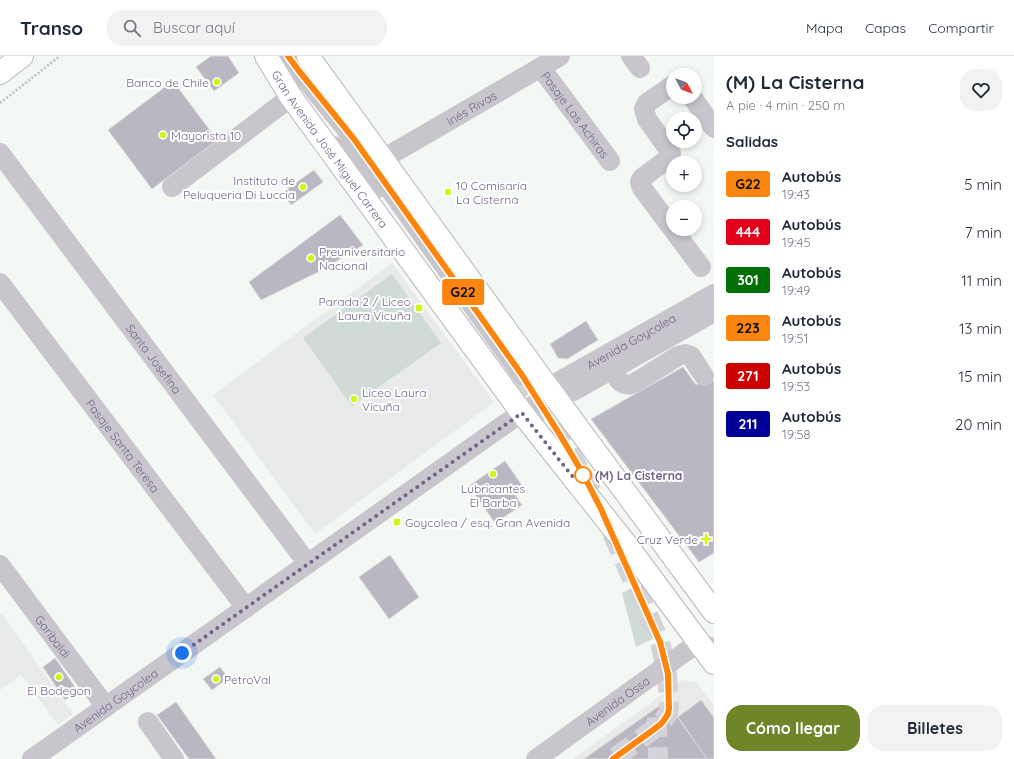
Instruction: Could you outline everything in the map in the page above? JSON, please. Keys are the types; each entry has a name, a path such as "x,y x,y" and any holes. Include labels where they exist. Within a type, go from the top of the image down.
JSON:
{"main road":[{"path":"0,73 22,56"},
{"name":"Gran Avenida José Miguel Carrera","path":"266,56 310,123 522,413 706,646 714,662"},
{"path":"308,56 552,393 714,612"}],"street":[{"path":"288,56 354,139 520,377 439,273 379,192 356,167 310,123"},
{"name":"Inés Rivas","path":"383,159 560,56"},
{"name":"Pasaje Las Achiras","path":"541,68 610,161"},
{"path":"666,90 647,103 644,109 647,119 671,153 669,158 642,178 640,182 642,188 701,267"},
{"path":"172,187 292,97"},
{"path":"697,104 714,128"},
{"name":"Santa Josefina","path":"0,153 308,564"},
{"name":"Pasaje Santa Teresa","path":"0,283 246,608"},
{"name":"Avenida Goycolea","path":"44,756 106,707 552,393 556,385 565,378 714,294"},
{"name":"Avenida Goycolea","path":"552,393 569,393 714,312"},
{"path":"612,370 622,384 633,384 678,356 685,354 690,356 704,376"},
{"name":"Garibaldi","path":"0,565 106,707"},
{"name":"Avenida Ossa","path":"536,759 706,646"},
{"path":"148,722 174,759"}],"path":[{"path":"0,103 60,56"}],"shaded area":[{"name":"Liceo Laura Vicuña","path":"392,263 494,402 315,534 213,395"},
{"path":"392,274 441,343 352,406 303,338"},
{"path":"631,588 659,636 636,647 622,593"},
{"path":"2,614 73,714 58,725 21,675 0,690 0,615"},
{"path":"682,680 696,682 714,706 714,759 573,759"}],"building":[{"name":"Banco de Chile","path":"211,56 228,56 239,73 214,91 196,67"},
{"name":"Mayorista 10","path":"173,81 217,140 152,189 108,130"},
{"name":"Instituto de Peluqueria Di Luccia","path":"314,170 323,182 291,205 283,192"},
{"name":"Preuniversitario Nacional","path":"340,215 363,245 320,271 261,300 249,282"},
{"path":"586,321 598,340 567,359 558,358 550,344"},
{"path":"683,367 696,385 710,377 714,382 714,553 699,562 591,419"},
{"path":"505,461 523,487 514,494 522,505 495,523 469,486"},
{"path":"390,555 419,597 389,619 359,577"},
{"name":"El Bodegon","path":"55,658 75,687 73,694 65,700 43,667"},
{"name":"PetroVal","path":"220,667 228,678 212,690 203,679"},
{"path":"701,700 714,718 714,759 707,759 678,717"},
{"path":"666,701 707,759 584,759"},
{"path":"176,702 216,759 189,759 157,715"}],"tunnel":[{"path":"522,375 560,435 592,492"},
{"path":"612,533 660,642 667,674 669,708 668,714 661,724 613,759"},
{"path":"657,717 658,759"}],"bus line":[{"name":"G22","path":"288,56 315,91 342,122 522,375 542,404 582,472 601,509 660,642 668,674 668,714 661,724 613,759"}],"place":[{"name":"Banco de Chile","path":"217,82"},
{"name":"Mayorista 10","path":"163,135"},
{"name":"Instituto de Peluqueria Di Luccia","path":"303,187"},
{"name":"10 Comisaría La Cisterna","path":"448,192"},
{"name":"Preuniversitario Nacional","path":"311,258"},
{"name":"Parada 2 / Liceo Laura Vicuña","path":"419,308"},
{"name":"Liceo Laura Vicuña","path":"354,399"},
{"name":"Lubricantes El Barba","path":"493,474"},
{"name":"(M) La Cisterna","path":"583,475"},
{"name":"Goycolea / esq. Gran Avenida","path":"397,522"},
{"name":"Cruz Verde","path":"706,539"},
{"name":"El Bodegon","path":"59,677"},
{"name":"PetroVal","path":"216,679"}],"route":[{"path":"182,653 522,413 572,476 583,475"}]}
